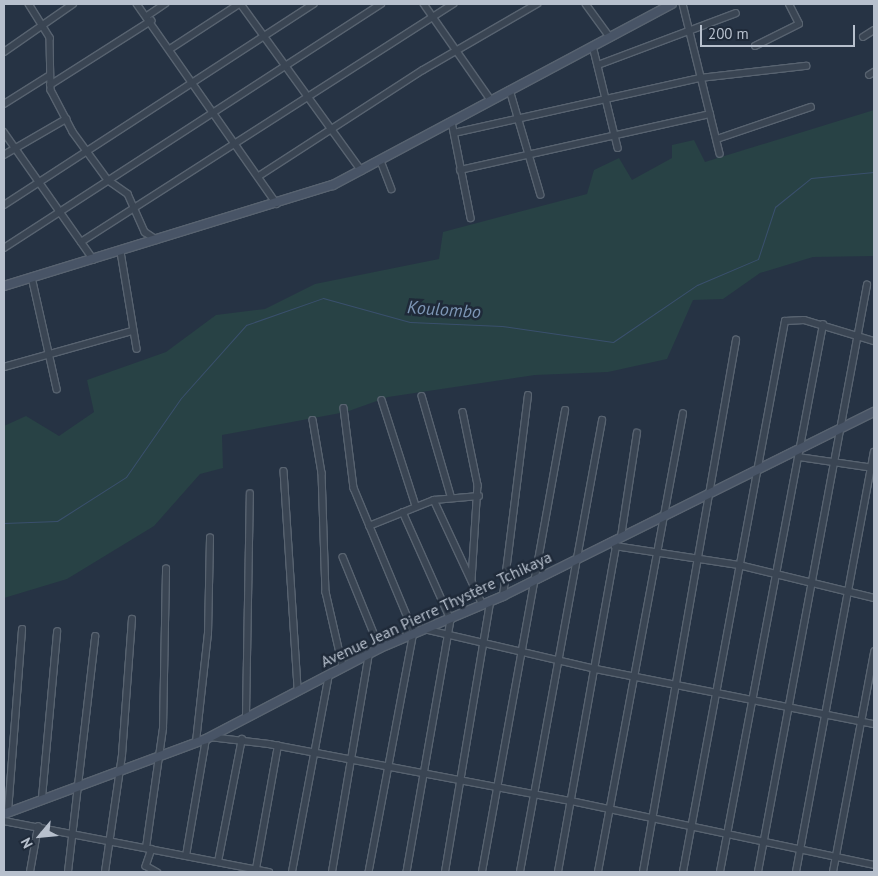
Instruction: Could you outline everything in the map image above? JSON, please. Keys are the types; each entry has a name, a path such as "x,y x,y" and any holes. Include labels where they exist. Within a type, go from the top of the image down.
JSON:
{"street":[{"path":"29,4 45,27 52,48 50,85 66,119 85,150 108,180 128,194 145,232 160,240"},
{"path":"4,52 45,27 73,4"},
{"path":"137,4 151,21 277,204"},
{"path":"147,16 165,4"},
{"path":"170,49 240,4 287,65 362,171"},
{"path":"4,205 85,150 313,4"},
{"path":"4,248 108,180 215,114 381,4"},
{"path":"424,4 491,100"},
{"path":"81,242 236,145 453,4"},
{"path":"259,176 332,127 537,4"},
{"path":"586,4 610,37"},
{"path":"4,286 277,204 362,171 669,4"},
{"path":"683,4 720,153"},
{"path":"755,46 799,24 789,4"},
{"path":"598,65 689,34 736,12"},
{"path":"50,85 151,21"},
{"path":"863,37 874,30"},
{"path":"593,46 603,98 618,148"},
{"path":"454,134 603,98 700,78 806,66"},
{"path":"4,104 50,74"},
{"path":"510,90 531,153 541,195"},
{"path":"717,139 811,107"},
{"path":"460,170 710,114"},
{"path":"4,155 66,119"},
{"path":"452,122 471,218"},
{"path":"4,132 59,213 94,260"},
{"path":"381,161 392,189"},
{"path":"120,252 132,330 137,350"},
{"path":"32,277 57,389"},
{"path":"758,872 811,582 843,427 867,285"},
{"path":"683,872 755,472 785,321 794,318 874,341"},
{"path":"720,872 822,325"},
{"path":"4,367 50,352 132,330"},
{"path":"643,872 674,684 711,492 736,340"},
{"path":"422,396 451,496"},
{"path":"504,596 528,396"},
{"path":"382,400 416,506"},
{"path":"344,408 352,480 369,526 414,632 369,872"},
{"path":"482,872 537,580 565,410"},
{"path":"463,412 479,496 472,580"},
{"name":"Avenue Jean Pierre Thystère Tchikaya","path":"6,813 81,783 208,738 246,715 298,688 414,632 451,620 504,596 662,515 799,453 843,427 874,412"},
{"path":"598,872 611,809 655,550 683,414"},
{"path":"312,420 322,473 326,592 343,666"},
{"path":"520,872 560,660 602,420"},
{"path":"621,537 637,433"},
{"path":"796,872 824,714 873,468 874,452"},
{"path":"799,453 873,468"},
{"path":"284,471 298,688"},
{"path":"246,715 250,494"},
{"path":"369,526 434,500 451,496 479,496"},
{"path":"434,500 472,580 486,604 484,645 445,872"},
{"path":"403,512 451,620 450,636 407,872"},
{"path":"196,742 208,634 210,538"},
{"path":"604,546 655,550 739,565 775,575 848,590 874,598"},
{"path":"558,872 596,669 616,546"},
{"path":"343,557 380,648"},
{"path":"157,872 145,869 161,755 166,569"},
{"path":"105,872 120,770 132,619"},
{"path":"424,628 484,645 524,652 596,669 874,724"},
{"path":"6,813 22,630"},
{"path":"42,798 57,632"},
{"path":"68,872 81,783 95,637"},
{"path":"833,872 874,652"},
{"path":"332,872 370,653"},
{"path":"292,872 316,753 329,674"},
{"path":"186,856 208,738 242,739 611,809 874,864 873,872"},
{"path":"218,862 242,739"},
{"path":"256,869 278,746"},
{"path":"4,821 269,872"},
{"path":"30,872 38,827"}],"green space":[{"path":"874,110 874,256 813,257 760,273 723,299 693,300 667,359 608,372 535,375 388,397 346,412 222,435 223,468 200,474 154,526 67,579 4,598 4,426 26,416 59,436 94,412 87,380 166,352 216,315 265,309 315,284 439,259 443,232 587,194 594,170 619,158 632,180 672,158 672,145 694,140 705,162"}],"waterway":[{"name":"Koulombo","path":"4,523 57,521 126,477 181,398 246,325 323,298 410,322 502,326 613,342 697,285 758,259 775,207 811,178 874,172"}]}
